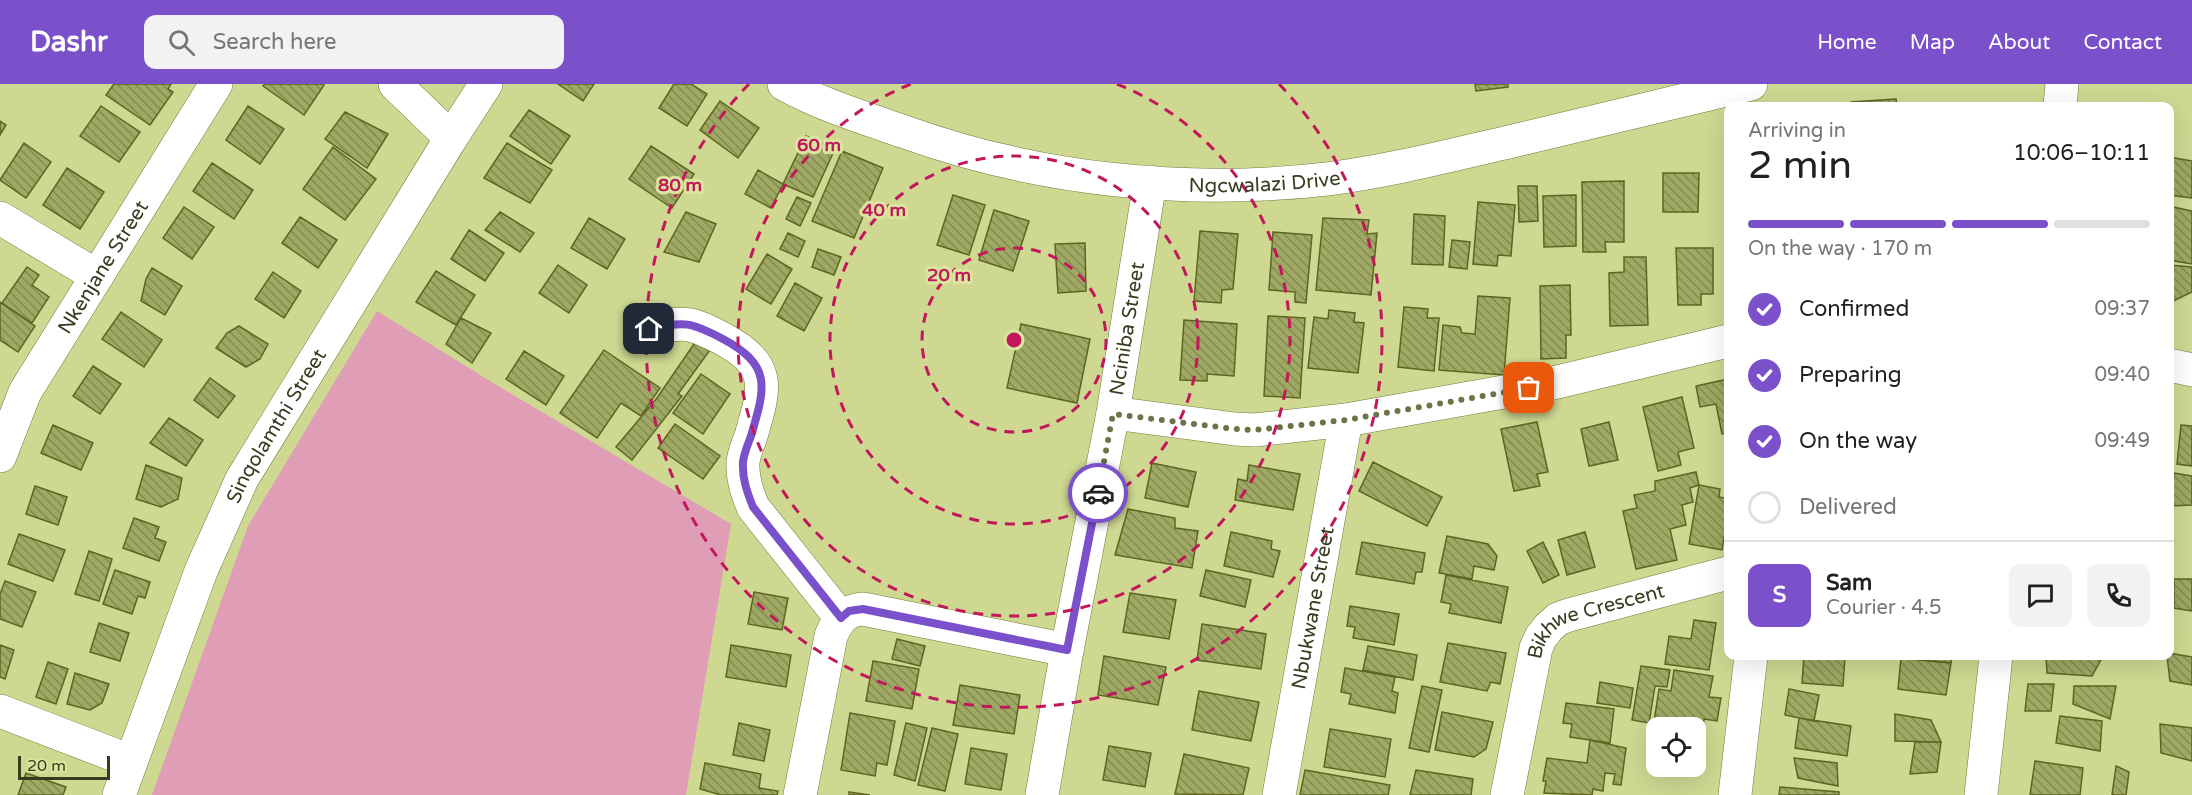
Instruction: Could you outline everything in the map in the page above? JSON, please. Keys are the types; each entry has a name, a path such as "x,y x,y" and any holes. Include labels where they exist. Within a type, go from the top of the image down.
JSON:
{"street":[{"name":"Nkenjane Street","path":"0,456 26,392 216,84"},
{"path":"395,84 451,138"},
{"name":"Sinqolamthi Street","path":"119,795 201,571 242,479 486,84"},
{"name":"Ngcwalazi Drive","path":"784,84 802,94 848,112 981,156 1068,173 1150,182 1240,186 1329,178 1422,162 1751,84"},
{"path":"2060,102 2062,84"},
{"name":"Nciniba Street","path":"1042,795 1067,650 1113,414 1150,182"},
{"path":"0,218 97,276"},
{"path":"649,329 678,324 698,326 740,348 753,360 760,374 762,390 743,460 743,472 749,496 753,507 841,618"},
{"path":"1113,414 1255,430 1346,420 1549,384 1724,342"},
{"path":"2174,366 2192,370"},
{"name":"Nbukwane Street","path":"1279,795 1346,420"},
{"name":"Bikhwe Crescent","path":"1507,795 1532,661 1541,636 1549,627 1558,619 1569,615 1724,574"},
{"path":"800,795 831,636 841,618 849,611 863,609 1067,650"},
{"path":"1735,795 1751,660"},
{"path":"1981,795 1996,660"},
{"path":"0,711 130,761"}],"shaded area":[{"path":"377,311 498,386 731,524 686,795 152,795 248,526"}],"building":[{"path":"114,84 171,84 168,89 173,92 150,125 106,95"},
{"path":"265,84 324,85 304,115 263,86"},
{"path":"558,84 594,84 583,101"},
{"path":"674,84 691,84 707,94 687,126 659,108"},
{"path":"1475,84 1508,84 1508,87 1476,91"},
{"path":"1896,99 1896,102 1851,102"},
{"path":"720,101 759,128 738,158 700,130"},
{"path":"101,106 140,132 119,162 80,136"},
{"path":"248,106 284,129 260,164 226,140"},
{"path":"529,110 570,136 551,164 510,136"},
{"path":"345,112 388,134 367,168 325,139"},
{"path":"0,121 6,125 0,135"},
{"path":"806,136 835,149 813,197 783,184"},
{"path":"24,143 51,162 26,198 0,180"},
{"path":"507,143 552,170 530,203 484,178"},
{"path":"651,146 694,174 672,208 629,179"},
{"path":"333,147 376,179 345,220 303,189"},
{"path":"842,151 883,168 854,238 812,221"},
{"path":"2174,158 2192,161 2192,198 2174,196"},
{"path":"212,163 253,190 234,219 193,191"},
{"path":"67,168 104,192 80,229 43,205"},
{"path":"758,170 783,184 771,208 745,194"},
{"path":"1663,173 1699,173 1698,212 1663,212"},
{"path":"1624,181 1624,242 1605,242 1606,252 1583,252 1582,182"},
{"path":"1518,186 1537,186 1538,221 1519,222"},
{"path":"953,195 985,205 969,255 937,245"},
{"path":"1576,195 1576,246 1544,247 1543,196"},
{"path":"797,197 811,203 800,226 786,219"},
{"path":"1478,202 1515,205 1511,256 1498,255 1497,266 1473,264"},
{"path":"184,207 214,227 192,259 163,238"},
{"path":"2174,207 2192,211 2192,264 2174,261"},
{"path":"994,210 1029,221 1013,271 979,260"},
{"path":"500,212 534,233 520,252 485,230"},
{"path":"686,212 716,224 699,262 664,252"},
{"path":"1414,214 1445,216 1443,265 1412,264"},
{"path":"300,217 337,240 318,268 282,243"},
{"path":"589,218 625,239 607,269 571,248"},
{"path":"1323,218 1369,220 1367,234 1377,233 1371,295 1316,290"},
{"path":"469,230 504,253 485,281 451,259"},
{"path":"1200,231 1238,234 1233,289 1222,290 1221,303 1194,301"},
{"path":"1273,232 1312,235 1306,303 1295,302 1295,292 1269,290"},
{"path":"788,233 805,241 798,257 780,249"},
{"path":"1452,240 1470,242 1467,269 1449,267"},
{"path":"1085,243 1086,291 1058,293 1055,244"},
{"path":"1676,248 1713,248 1713,294 1701,294 1701,305 1678,305"},
{"path":"818,249 841,257 834,275 812,267"},
{"path":"767,254 792,269 771,304 746,289"},
{"path":"1624,257 1646,257 1648,325 1610,326 1609,273 1624,272"},
{"path":"558,265 587,285 569,313 539,293"},
{"path":"2174,265 2192,267 2192,292 2174,301"},
{"path":"27,267 39,275 32,285 49,297 32,323 2,303"},
{"path":"152,268 182,286 165,315 141,301 146,279"},
{"path":"436,271 475,295 456,325 416,302"},
{"path":"273,272 301,291 284,318 255,299"},
{"path":"795,283 822,298 804,331 777,316"},
{"path":"1570,285 1571,335 1566,335 1566,358 1541,359 1540,286"},
{"path":"1478,296 1510,298 1504,375 1439,370 1443,325 1460,327 1462,333 1475,334"},
{"path":"0,302 35,326 18,352 0,340"},
{"path":"1404,307 1428,309 1427,318 1439,318 1434,371 1398,367"},
{"path":"1329,310 1355,313 1354,322 1364,323 1358,373 1308,368 1314,317 1328,319"},
{"path":"121,312 162,340 144,367 102,339"},
{"path":"1268,316 1305,318 1300,398 1264,396"},
{"path":"461,318 491,333 472,363 446,344"},
{"path":"1184,320 1237,324 1234,376 1207,374 1207,381 1180,380"},
{"path":"1021,324 1090,339 1077,403 1007,388"},
{"path":"239,326 268,344 260,359 246,367 216,348 227,333"},
{"path":"696,341 710,350 678,394 682,396 632,460 616,447 657,398"},
{"path":"604,350 660,388 641,416 621,403 597,438 560,413"},
{"path":"524,351 564,376 546,405 506,379"},
{"path":"93,366 121,384 100,414 73,396"},
{"path":"701,374 730,394 703,434 673,413"},
{"path":"210,378 235,396 218,418 194,400"},
{"path":"1724,380 1724,434 1722,434 1716,404 1700,407 1696,386"},
{"path":"1682,397 1694,448 1678,452 1681,465 1658,471 1643,407"},
{"path":"169,418 203,440 186,466 150,443"},
{"path":"1537,422 1548,472 1537,474 1540,486 1514,491 1501,429"},
{"path":"1609,422 1618,460 1589,466 1581,429"},
{"path":"675,424 720,456 703,479 658,448"},
{"path":"53,425 93,443 81,470 41,453"},
{"path":"2181,425 2192,426 2192,466 2177,464"},
{"path":"1373,462 1442,497 1427,526 1359,491"},
{"path":"1152,463 1196,472 1188,507 1145,498"},
{"path":"146,465 182,478 178,499 161,507 136,499"},
{"path":"1249,465 1300,474 1293,510 1235,500 1238,479 1247,481"},
{"path":"1696,472 1699,485 1690,488 1693,502 1682,505 1686,525 1670,529 1677,560 1636,569 1623,511 1637,508 1634,495 1655,491 1655,481"},
{"path":"2174,473 2192,476 2192,505 2174,506"},
{"path":"1699,485 1720,489 1719,497 1724,498 1722,550 1689,544"},
{"path":"35,486 67,497 58,525 26,514"},
{"path":"1128,509 1175,518 1175,528 1198,531 1192,568 1115,555"},
{"path":"134,518 159,527 155,538 166,542 159,561 123,548"},
{"path":"1231,532 1272,541 1271,549 1280,551 1273,577 1224,566"},
{"path":"1585,532 1595,567 1567,575 1558,540"},
{"path":"19,534 65,550 53,581 8,564"},
{"path":"1447,536 1488,544 1497,556 1494,570 1474,566 1472,579 1439,573"},
{"path":"1362,542 1425,553 1422,572 1416,572 1414,584 1356,574"},
{"path":"1543,542 1559,575 1543,583 1527,551"},
{"path":"89,551 112,559 99,601 75,594"},
{"path":"115,570 150,582 145,598 138,596 132,614 103,604"},
{"path":"1206,570 1251,580 1245,607 1200,596"},
{"path":"1446,575 1508,587 1501,623 1449,613 1451,604 1441,602"},
{"path":"2174,579 2192,579 2192,611 2174,608"},
{"path":"5,581 36,592 22,627 0,619 0,594"},
{"path":"754,592 788,598 782,630 748,624"},
{"path":"1130,593 1176,600 1169,639 1123,632"},
{"path":"1350,606 1399,614 1394,645 1353,638 1355,627 1347,626"},
{"path":"1694,620 1716,623 1709,670 1665,664 1669,636 1691,639"},
{"path":"99,623 129,633 120,661 90,652"},
{"path":"1202,624 1266,634 1261,669 1197,660"},
{"path":"897,639 925,646 920,666 892,659"},
{"path":"1448,643 1506,653 1500,684 1491,682 1487,691 1440,682"},
{"path":"0,645 14,650 5,679 0,677"},
{"path":"731,645 791,655 786,687 726,677"},
{"path":"1368,646 1417,655 1413,680 1363,670"},
{"path":"2174,654 2192,657 2192,685 2170,681 2167,660 2174,660"},
{"path":"1104,656 1166,667 1158,705 1098,695"},
{"path":"1804,660 1845,660 1843,686 1802,683"},
{"path":"1901,660 1951,663 1946,695 1898,689"},
{"path":"1929,660 1951,660 1951,663"},
{"path":"2046,660 2101,660 2092,676 2047,673"},
{"path":"873,661 919,669 912,709 866,701"},
{"path":"48,662 68,669 56,704 36,697"},
{"path":"1641,666 1670,670 1667,687 1655,686 1650,717 1646,717 1646,722 1632,720"},
{"path":"1345,668 1395,677 1392,691 1398,693 1395,713 1349,704 1351,694 1341,692"},
{"path":"1674,670 1713,676 1709,697 1721,698 1717,721 1706,719 1706,717 1655,717 1659,689 1671,691"},
{"path":"75,673 109,684 102,703 90,710 67,704"},
{"path":"1600,682 1633,688 1630,708 1597,703"},
{"path":"2028,684 2054,684 2051,711 2025,711"},
{"path":"960,685 1020,695 1014,734 953,725"},
{"path":"1422,686 1442,690 1429,752 1409,748"},
{"path":"2074,686 2116,686 2110,719 2073,704"},
{"path":"1789,689 1819,695 1814,721 1785,715"},
{"path":"1199,691 1259,702 1251,741 1192,730"},
{"path":"1566,703 1614,709 1610,743 1570,737 1572,724 1563,723"},
{"path":"1442,712 1493,722 1486,749 1474,757 1435,750"},
{"path":"850,713 895,721 887,765 877,763 875,776 841,770"},
{"path":"1895,714 1931,720 1941,742 1895,741"},
{"path":"2060,716 2102,721 2100,751 2056,743"},
{"path":"1799,718 1851,726 1847,756 1795,748"},
{"path":"739,723 770,730 764,761 733,755"},
{"path":"906,723 927,728 915,781 894,775"},
{"path":"2160,724 2192,728 2192,761 2161,753"},
{"path":"932,728 958,734 945,791 918,785"},
{"path":"1330,729 1391,739 1385,777 1324,767"},
{"path":"1590,740 1626,748 1621,785 1613,784 1615,774 1605,773 1603,791 1593,789 1592,795 1544,793 1546,781 1543,781 1547,758 1587,763"},
{"path":"1915,742 1941,742 1937,772 1910,774"},
{"path":"1109,746 1151,753 1145,787 1103,780"},
{"path":"971,748 1007,754 1001,790 965,784"},
{"path":"1184,754 1249,768 1243,795 1175,794"},
{"path":"1794,758 1837,763 1838,786 1798,778"},
{"path":"2035,761 2083,768 2080,795 2030,795"},
{"path":"705,763 761,774 759,788 778,791 777,795 721,795 700,789"},
{"path":"2116,766 2129,772 2126,795 2112,795"},
{"path":"1305,770 1390,785 1388,795 1300,795"},
{"path":"1416,770 1473,779 1471,795 1410,795"},
{"path":"26,773 66,787 63,795 18,795"},
{"path":"1780,787 1839,792 1839,795 1779,795"},
{"path":"849,792 870,795 849,795"}],"way so far":[{"path":"1098,493 1113,414 1255,430 1346,420 1529,388"}],"route":[{"path":"649,329 670,324 692,324 740,348 753,360 760,374 762,390 758,413 743,460 745,486 753,507 841,618 849,611 863,609 1067,650 1098,493"}]}
